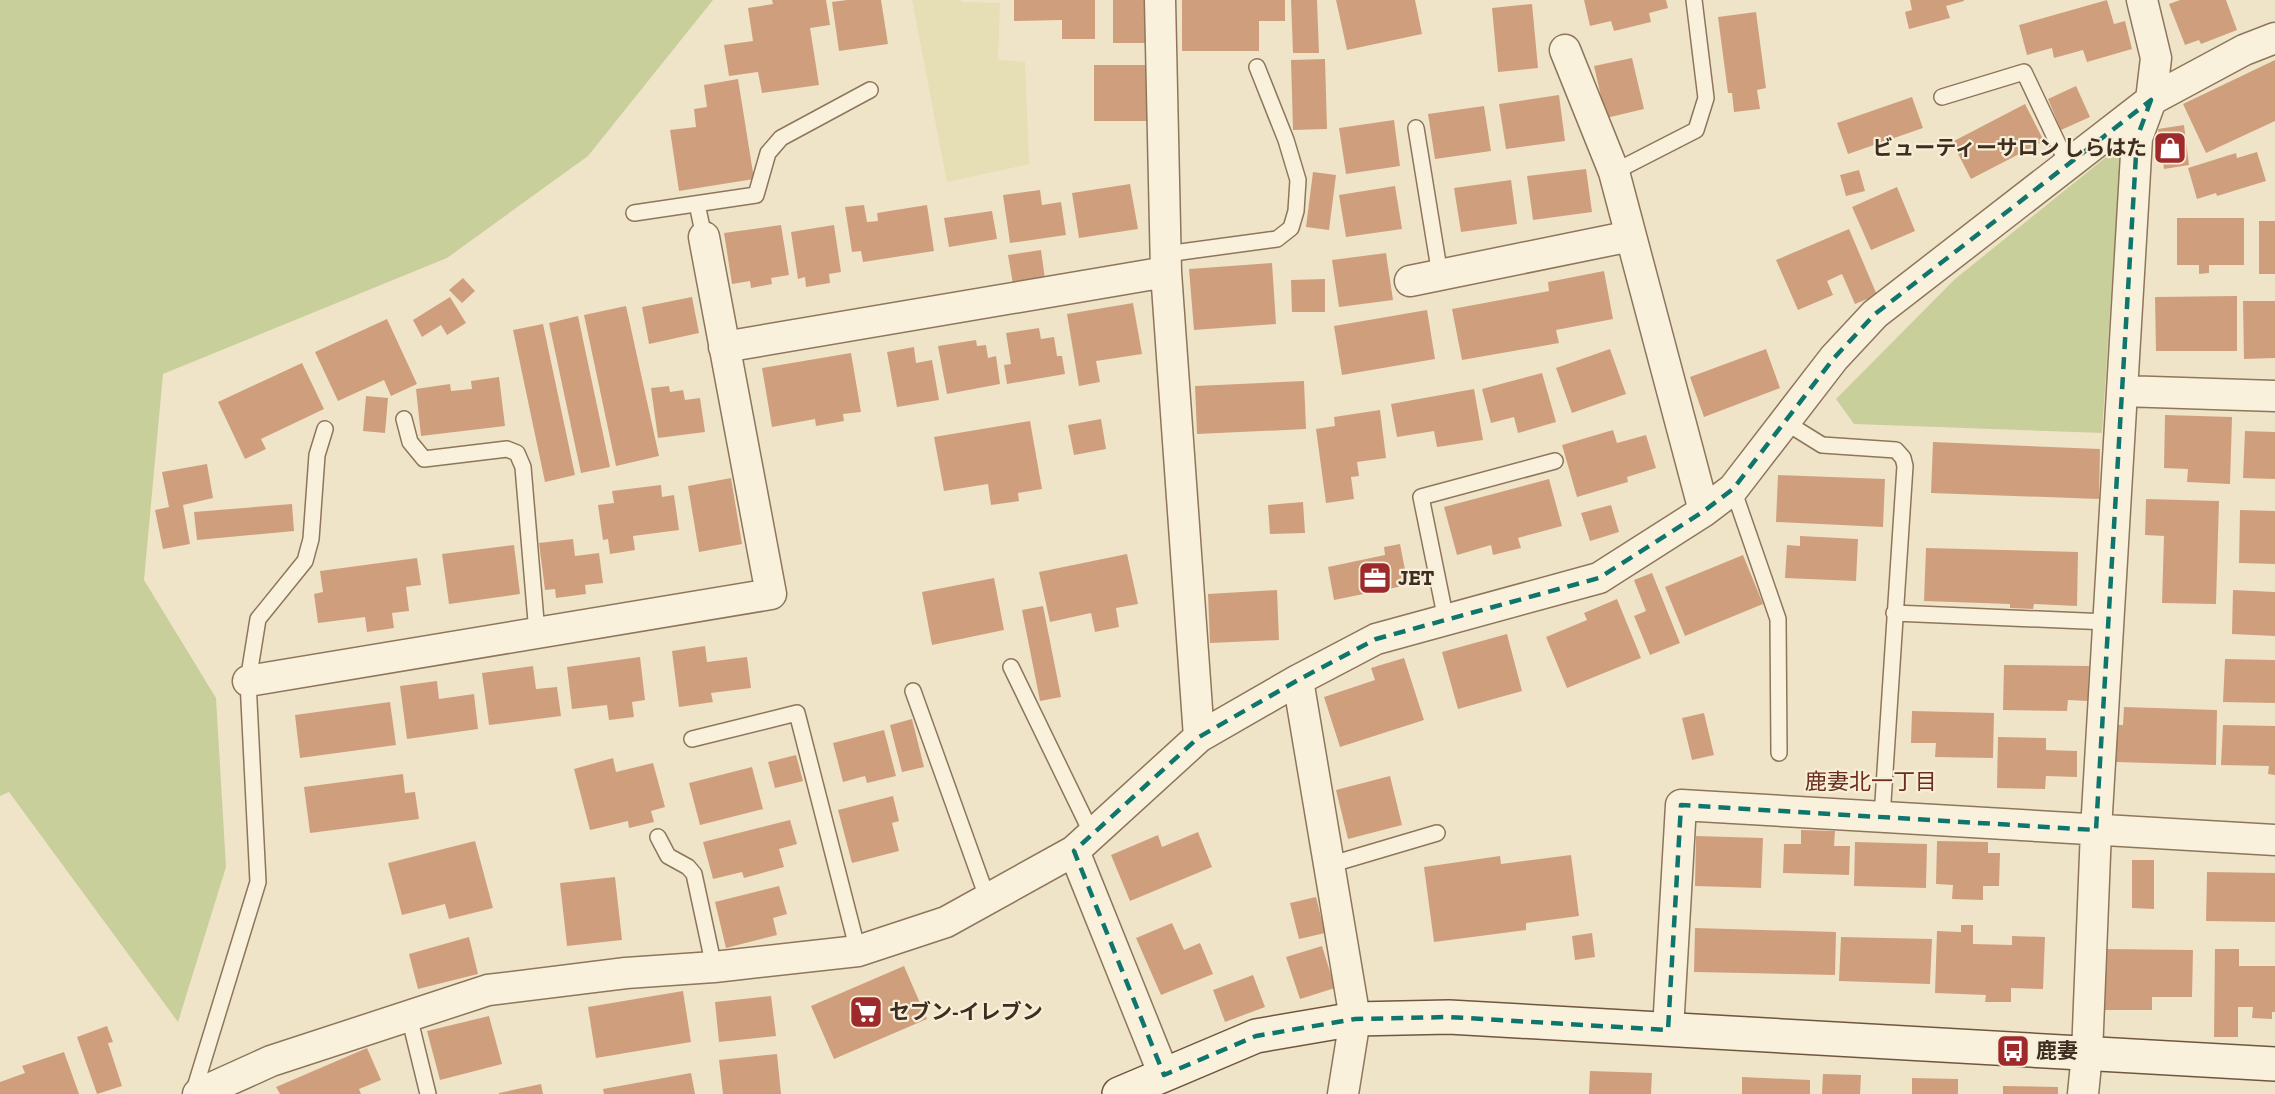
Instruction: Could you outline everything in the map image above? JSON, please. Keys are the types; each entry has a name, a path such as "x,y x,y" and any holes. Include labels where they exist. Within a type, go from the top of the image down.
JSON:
{"street":[{"path":"1160,0 1166,263 1199,737"},
{"path":"2083,1094 2087,1054 2096,830 2137,138 2151,100 2156,58 2142,0"},
{"path":"198,1094 271,1061 488,990 626,973 714,967 858,951 946,922 988,900 1083,842 1199,737 1298,680 1376,639 1599,578 1704,511 1733,489 1834,358 1875,314 2151,100 2244,50 2275,38"},
{"path":"1564,50 1614,172 1704,511"},
{"path":"1410,281 1631,236"},
{"path":"248,681 771,594 704,237"},
{"path":"724,347 1166,263"},
{"path":"2122,391 2275,396"},
{"path":"1298,680 1355,1019 1343,1094"},
{"path":"1668,1030 1681,805 2275,840"},
{"path":"1083,842 1164,1075"},
{"path":"1119,1094 1256,1036 1355,1019 1449,1017 2275,1064"}],"lane":[{"path":"1614,172 1696,130 1706,98 1694,0"},
{"path":"1166,263 1277,238 1291,228 1296,210 1298,180 1286,140 1257,67"},
{"path":"1941,97 2024,72 2068,165"},
{"path":"634,213 756,195 768,153 781,138 870,90"},
{"path":"1416,128 1440,275"},
{"path":"698,204 704,237"},
{"path":"404,419 410,441 424,459 507,448 517,453 523,467 537,633"},
{"path":"1785,422 1822,445 1896,450 1904,458 1882,817"},
{"path":"193,1094 258,882 248,681 258,619 305,561 311,539 317,455 325,429"},
{"path":"1446,620 1421,497 1555,461"},
{"path":"1733,489 1778,619 1779,753"},
{"path":"1894,613 2108,622"},
{"path":"1011,667 1083,842"},
{"path":"913,691 988,900"},
{"path":"692,739 797,713 858,951"},
{"path":"1329,865 1437,833"},
{"path":"658,837 668,856 688,867 694,874 714,967"},
{"path":"409,1016 428,1094"}],"highlighted area":[{"path":"2151,100 2137,138 2096,830 1681,805 1668,1030 1449,1017 1355,1019 1256,1036 1164,1075 1074,851 1199,737 1298,680 1376,639 1599,578 1704,511 1733,489 1834,358 1875,314"}],"shaded area":[{"path":"912,0 1000,3 998,60 1025,62 1029,164 947,182"}],"green space":[{"path":"0,0 713,0 588,156 447,258 163,374 144,580 216,698 226,867 178,1022 9,792 0,796"},
{"path":"2121,145 2102,433 1854,424 1836,399 1955,279"}],"building":[{"path":"772,0 826,0 830,25 810,28 819,85 762,93 758,72 729,76 724,45 753,41 748,8 773,4"},
{"path":"881,0 888,44 839,51 832,2"},
{"path":"1014,0 1095,0 1095,39 1062,39 1062,20 1014,21"},
{"path":"1113,0 1149,0 1149,43 1113,43"},
{"path":"1182,0 1285,0 1285,21 1259,21 1259,51 1182,51"},
{"path":"1291,0 1317,0 1319,53 1293,53"},
{"path":"1336,0 1415,0 1422,34 1347,50"},
{"path":"1584,0 1666,0 1668,8 1649,13 1651,22 1614,31 1611,21 1590,26"},
{"path":"1910,0 1964,1 1946,6 1950,18 1909,29 1905,12 1912,10"},
{"path":"2107,0 2114,24 2125,21 2132,49 2087,62 2083,50 2054,58 2052,48 2027,55 2019,25"},
{"path":"2180,0 2226,0 2237,30 2201,44 2199,40 2185,45 2169,4"},
{"path":"1532,4 1538,68 1498,72 1492,8"},
{"path":"1756,12 1766,88 1757,90 1760,109 1734,112 1732,93 1728,93 1718,17"},
{"path":"1632,58 1644,109 1606,118 1594,66"},
{"path":"1325,59 1327,129 1293,130 1291,60"},
{"path":"2275,60 2275,121 2206,153 2183,104"},
{"path":"1094,65 1153,65 1153,121 1094,121"},
{"path":"738,79 754,179 679,191 670,130 696,127 694,109 707,107 704,85"},
{"path":"2076,86 2090,117 2061,130 2048,99"},
{"path":"1559,95 1565,141 1506,149 1499,104"},
{"path":"1912,97 1923,128 1848,154 1837,123"},
{"path":"2025,104 2044,141 1971,179 1952,142"},
{"path":"1484,106 1491,151 1435,159 1428,114"},
{"path":"1394,120 1400,166 1346,174 1339,128"},
{"path":"2184,125 2189,165 2164,169 2158,129"},
{"path":"2257,152 2266,181 2217,196 2216,193 2197,199 2188,168 2236,153 2237,158"},
{"path":"1586,169 1592,212 1533,220 1527,176"},
{"path":"1859,170 1865,191 1846,196 1840,175"},
{"path":"1313,172 1336,175 1329,230 1306,227"},
{"path":"1511,180 1517,224 1461,232 1454,188"},
{"path":"1130,184 1138,229 1079,238 1072,193"},
{"path":"1395,186 1402,229 1346,237 1339,195"},
{"path":"1897,187 1915,231 1871,250 1852,207"},
{"path":"1040,190 1042,205 1061,202 1066,235 1010,243 1003,195"},
{"path":"864,205 867,222 878,221 877,213 927,205 934,251 863,262 861,251 852,252 845,207"},
{"path":"992,211 997,239 949,247 944,218"},
{"path":"2177,218 2244,218 2244,265 2209,265 2209,273 2199,274 2199,265 2177,265"},
{"path":"2259,221 2275,221 2275,274 2259,274"},
{"path":"781,225 789,275 771,278 772,284 751,288 750,281 732,284 724,233"},
{"path":"834,225 841,272 829,274 830,283 806,287 805,277 798,279 791,232"},
{"path":"1849,229 1877,295 1855,304 1842,274 1827,281 1833,295 1798,310 1776,260"},
{"path":"1041,250 1045,279 1013,284 1008,255"},
{"path":"1386,253 1393,300 1339,307 1332,260"},
{"path":"1272,263 1276,324 1194,330 1189,269"},
{"path":"1604,271 1613,319 1556,330 1559,343 1462,360 1452,309 1549,291 1548,282"},
{"path":"463,278 475,291 462,303 449,290"},
{"path":"1325,279 1325,312 1292,312 1291,280"},
{"path":"2237,296 2237,351 2156,351 2155,297"},
{"path":"450,297 466,323 447,335 441,325 422,337 413,320"},
{"path":"692,297 699,333 649,344 642,307"},
{"path":"2243,301 2275,301 2275,358 2244,359"},
{"path":"1133,303 1142,354 1096,361 1100,382 1079,386 1067,314"},
{"path":"626,306 659,456 616,466 584,315"},
{"path":"1427,310 1435,359 1342,375 1334,326"},
{"path":"578,316 610,467 581,473 549,323"},
{"path":"387,319 417,384 391,396 384,380 338,401 315,352"},
{"path":"543,324 575,475 545,482 513,330"},
{"path":"1039,328 1041,339 1054,337 1057,356 1062,356 1065,374 1007,384 1004,365 1011,364 1006,333"},
{"path":"976,340 977,346 986,345 988,358 996,356 1000,384 947,394 938,346"},
{"path":"914,347 916,363 932,360 939,400 897,407 887,352"},
{"path":"1610,349 1626,394 1572,413 1556,368"},
{"path":"1766,349 1780,388 1704,417 1690,377"},
{"path":"851,353 861,412 843,414 844,421 816,426 815,419 772,427 762,368"},
{"path":"302,363 324,409 261,439 266,449 245,459 218,402"},
{"path":"1542,373 1556,422 1518,433 1514,417 1491,423 1482,389"},
{"path":"499,377 505,426 421,436 416,389 450,384 451,391 472,389 471,381"},
{"path":"1304,381 1306,429 1197,434 1195,386"},
{"path":"669,386 670,392 683,390 685,400 700,398 705,432 658,438 651,388"},
{"path":"1474,389 1483,440 1437,447 1434,431 1397,437 1391,404"},
{"path":"366,396 388,398 385,433 363,431"},
{"path":"1380,410 1386,458 1357,462 1359,476 1351,477 1354,499 1326,503 1316,429 1335,426 1334,417"},
{"path":"2165,415 2232,417 2230,484 2187,482 2188,469 2164,468"},
{"path":"1101,419 1106,449 1074,455 1068,425"},
{"path":"1030,421 1042,489 1018,493 1019,501 991,505 988,484 944,491 934,437"},
{"path":"1613,430 1617,443 1646,435 1656,468 1627,477 1628,482 1577,497 1562,445"},
{"path":"2245,431 2275,432 2275,479 2243,478"},
{"path":"1933,442 2100,449 2099,499 1931,493"},
{"path":"207,464 213,498 183,505 190,544 163,549 155,510 169,507 162,472"},
{"path":"1778,475 1885,479 1883,527 1776,522"},
{"path":"731,478 742,544 699,552 688,486"},
{"path":"1549,479 1562,526 1518,538 1521,548 1493,555 1491,545 1457,555 1444,507"},
{"path":"661,485 662,497 674,495 679,530 633,536 635,550 610,554 608,539 603,540 598,505 614,503 612,491"},
{"path":"2146,499 2219,501 2216,604 2162,603 2164,536 2145,535"},
{"path":"1303,502 1305,533 1270,534 1268,505"},
{"path":"292,504 294,531 197,540 194,512"},
{"path":"1611,505 1619,532 1590,541 1581,513"},
{"path":"2240,510 2275,511 2275,564 2239,563"},
{"path":"1800,536 1858,539 1856,581 1785,578 1787,545 1800,546"},
{"path":"573,539 575,556 599,553 603,583 585,585 586,594 556,598 555,589 545,590 539,543"},
{"path":"1400,544 1408,585 1334,600 1328,567 1385,555 1384,547"},
{"path":"514,545 520,594 449,604 442,554"},
{"path":"1926,548 2078,552 2077,606 2034,604 2033,609 2010,608 2010,604 1924,601"},
{"path":"1127,554 1138,604 1116,608 1119,627 1095,632 1091,613 1050,622 1039,572"},
{"path":"1743,555 1763,604 1685,636 1665,587"},
{"path":"417,558 421,585 406,587 409,611 392,613 394,628 367,632 365,617 318,623 314,594 323,592 320,571"},
{"path":"1652,573 1680,643 1650,655 1634,616 1646,611 1634,580"},
{"path":"994,578 1004,630 932,645 922,592"},
{"path":"1277,590 1279,640 1210,643 1208,594"},
{"path":"2233,590 2275,592 2275,636 2232,634"},
{"path":"1617,599 1641,658 1567,688 1546,637 1587,620 1584,613"},
{"path":"1043,606 1061,697 1040,701 1022,610"},
{"path":"1507,634 1522,691 1458,709 1442,652"},
{"path":"705,646 707,662 747,657 751,688 711,693 713,702 679,707 672,651"},
{"path":"640,657 645,700 632,702 634,717 609,720 607,705 572,709 567,667"},
{"path":"1404,658 1424,720 1340,747 1324,697 1375,680 1371,668"},
{"path":"2225,659 2275,660 2275,703 2223,702"},
{"path":"2004,665 2089,666 2088,701 2068,700 2067,711 2003,710"},
{"path":"533,666 536,689 557,687 561,716 489,725 482,673"},
{"path":"437,681 439,699 474,694 478,729 407,739 400,686"},
{"path":"390,702 396,745 300,758 295,715"},
{"path":"2124,707 2217,710 2216,765 2116,762 2117,725 2123,725"},
{"path":"1912,711 1994,713 1993,758 1935,757 1936,743 1911,743"},
{"path":"1704,713 1714,755 1692,760 1682,718"},
{"path":"912,719 924,767 902,772 890,725"},
{"path":"2223,725 2275,726 2275,775 2268,774 2269,766 2221,765"},
{"path":"884,730 896,776 867,783 865,776 843,782 833,743"},
{"path":"1998,737 2046,738 2046,750 2077,751 2077,777 2046,776 2045,789 1997,788"},
{"path":"796,755 803,781 775,788 768,762"},
{"path":"613,758 616,772 653,763 665,807 651,811 654,822 629,828 628,821 590,830 574,769"},
{"path":"752,767 763,809 700,825 689,783"},
{"path":"403,774 405,793 415,792 419,819 310,833 304,787"},
{"path":"1390,776 1402,825 1348,839 1336,790"},
{"path":"893,796 899,821 892,823 899,851 852,863 838,810"},
{"path":"790,820 797,844 779,849 784,867 744,878 742,872 713,879 703,842"},
{"path":"1801,830 1835,831 1834,846 1850,846 1849,875 1783,873 1784,844 1801,844"},
{"path":"1198,832 1212,867 1130,901 1111,855 1158,835 1162,847"},
{"path":"1696,836 1763,838 1761,888 1695,886"},
{"path":"475,841 493,908 449,919 445,904 402,915 388,863"},
{"path":"1937,841 1988,842 1988,853 2000,853 1999,886 1983,886 1983,900 1952,899 1953,885 1936,884"},
{"path":"1855,842 1927,844 1926,888 1854,886"},
{"path":"1571,855 1579,916 1526,923 1526,930 1434,942 1424,867 1500,856 1501,864"},
{"path":"2132,860 2154,860 2154,909 2132,908"},
{"path":"2207,872 2275,873 2275,922 2206,921"},
{"path":"615,877 622,940 567,946 560,883"},
{"path":"779,886 787,914 773,918 777,935 726,948 715,902"},
{"path":"1316,897 1325,933 1299,939 1290,903"},
{"path":"1172,923 1184,950 1200,943 1213,974 1161,995 1136,938"},
{"path":"1961,925 1973,925 1973,944 2012,945 2012,936 2045,937 2043,989 2011,988 2011,1002 1985,1002 1986,995 1935,993 1937,931 1961,932"},
{"path":"1695,928 1836,932 1835,975 1694,972"},
{"path":"1592,933 1595,957 1575,960 1572,936"},
{"path":"469,937 478,974 418,989 409,954"},
{"path":"1841,937 1932,939 1930,984 1839,981"},
{"path":"1322,946 1335,988 1300,999 1286,957"},
{"path":"2106,949 2193,950 2192,997 2152,997 2152,1010 2105,1010"},
{"path":"2215,949 2239,949 2239,966 2275,966 2275,1012 2272,1012 2272,1019 2252,1018 2253,1007 2238,1007 2238,1037 2214,1037"},
{"path":"904,966 927,1019 834,1059 811,1006"},
{"path":"1253,975 1265,1007 1225,1022 1213,990"},
{"path":"683,991 691,1042 596,1058 588,1007"},
{"path":"771,996 776,1036 719,1042 715,1002"},
{"path":"489,1016 502,1064 440,1080 427,1031"},
{"path":"107,1026 113,1042 108,1043 122,1086 97,1094 77,1037"},
{"path":"367,1048 381,1080 359,1089 361,1094 280,1094 276,1087"},
{"path":"64,1052 79,1094 0,1094 0,1082 25,1073 22,1066"},
{"path":"777,1054 781,1094 723,1094 719,1060"},
{"path":"1590,1071 1652,1073 1651,1094 1589,1094"},
{"path":"691,1073 695,1094 604,1094 603,1089"},
{"path":"1823,1074 1861,1075 1860,1094 1822,1094"},
{"path":"1742,1077 1810,1080 1810,1094 1742,1094"},
{"path":"1912,1078 1958,1079 1958,1094 1912,1094"},
{"path":"541,1084 543,1094 499,1094 499,1093"},
{"path":"2003,1086 2058,1087 2058,1094 2003,1094"}],"place":[{"name":"ビューティーサロン しらはた","path":"2170,148"},
{"name":"JET","path":"1375,578"},
{"name":"セブン-イレブン","path":"866,1012"},
{"name":"鹿妻","path":"2013,1051"}],"district":[{"name":"鹿妻北一丁目","path":"1871,781"}]}
